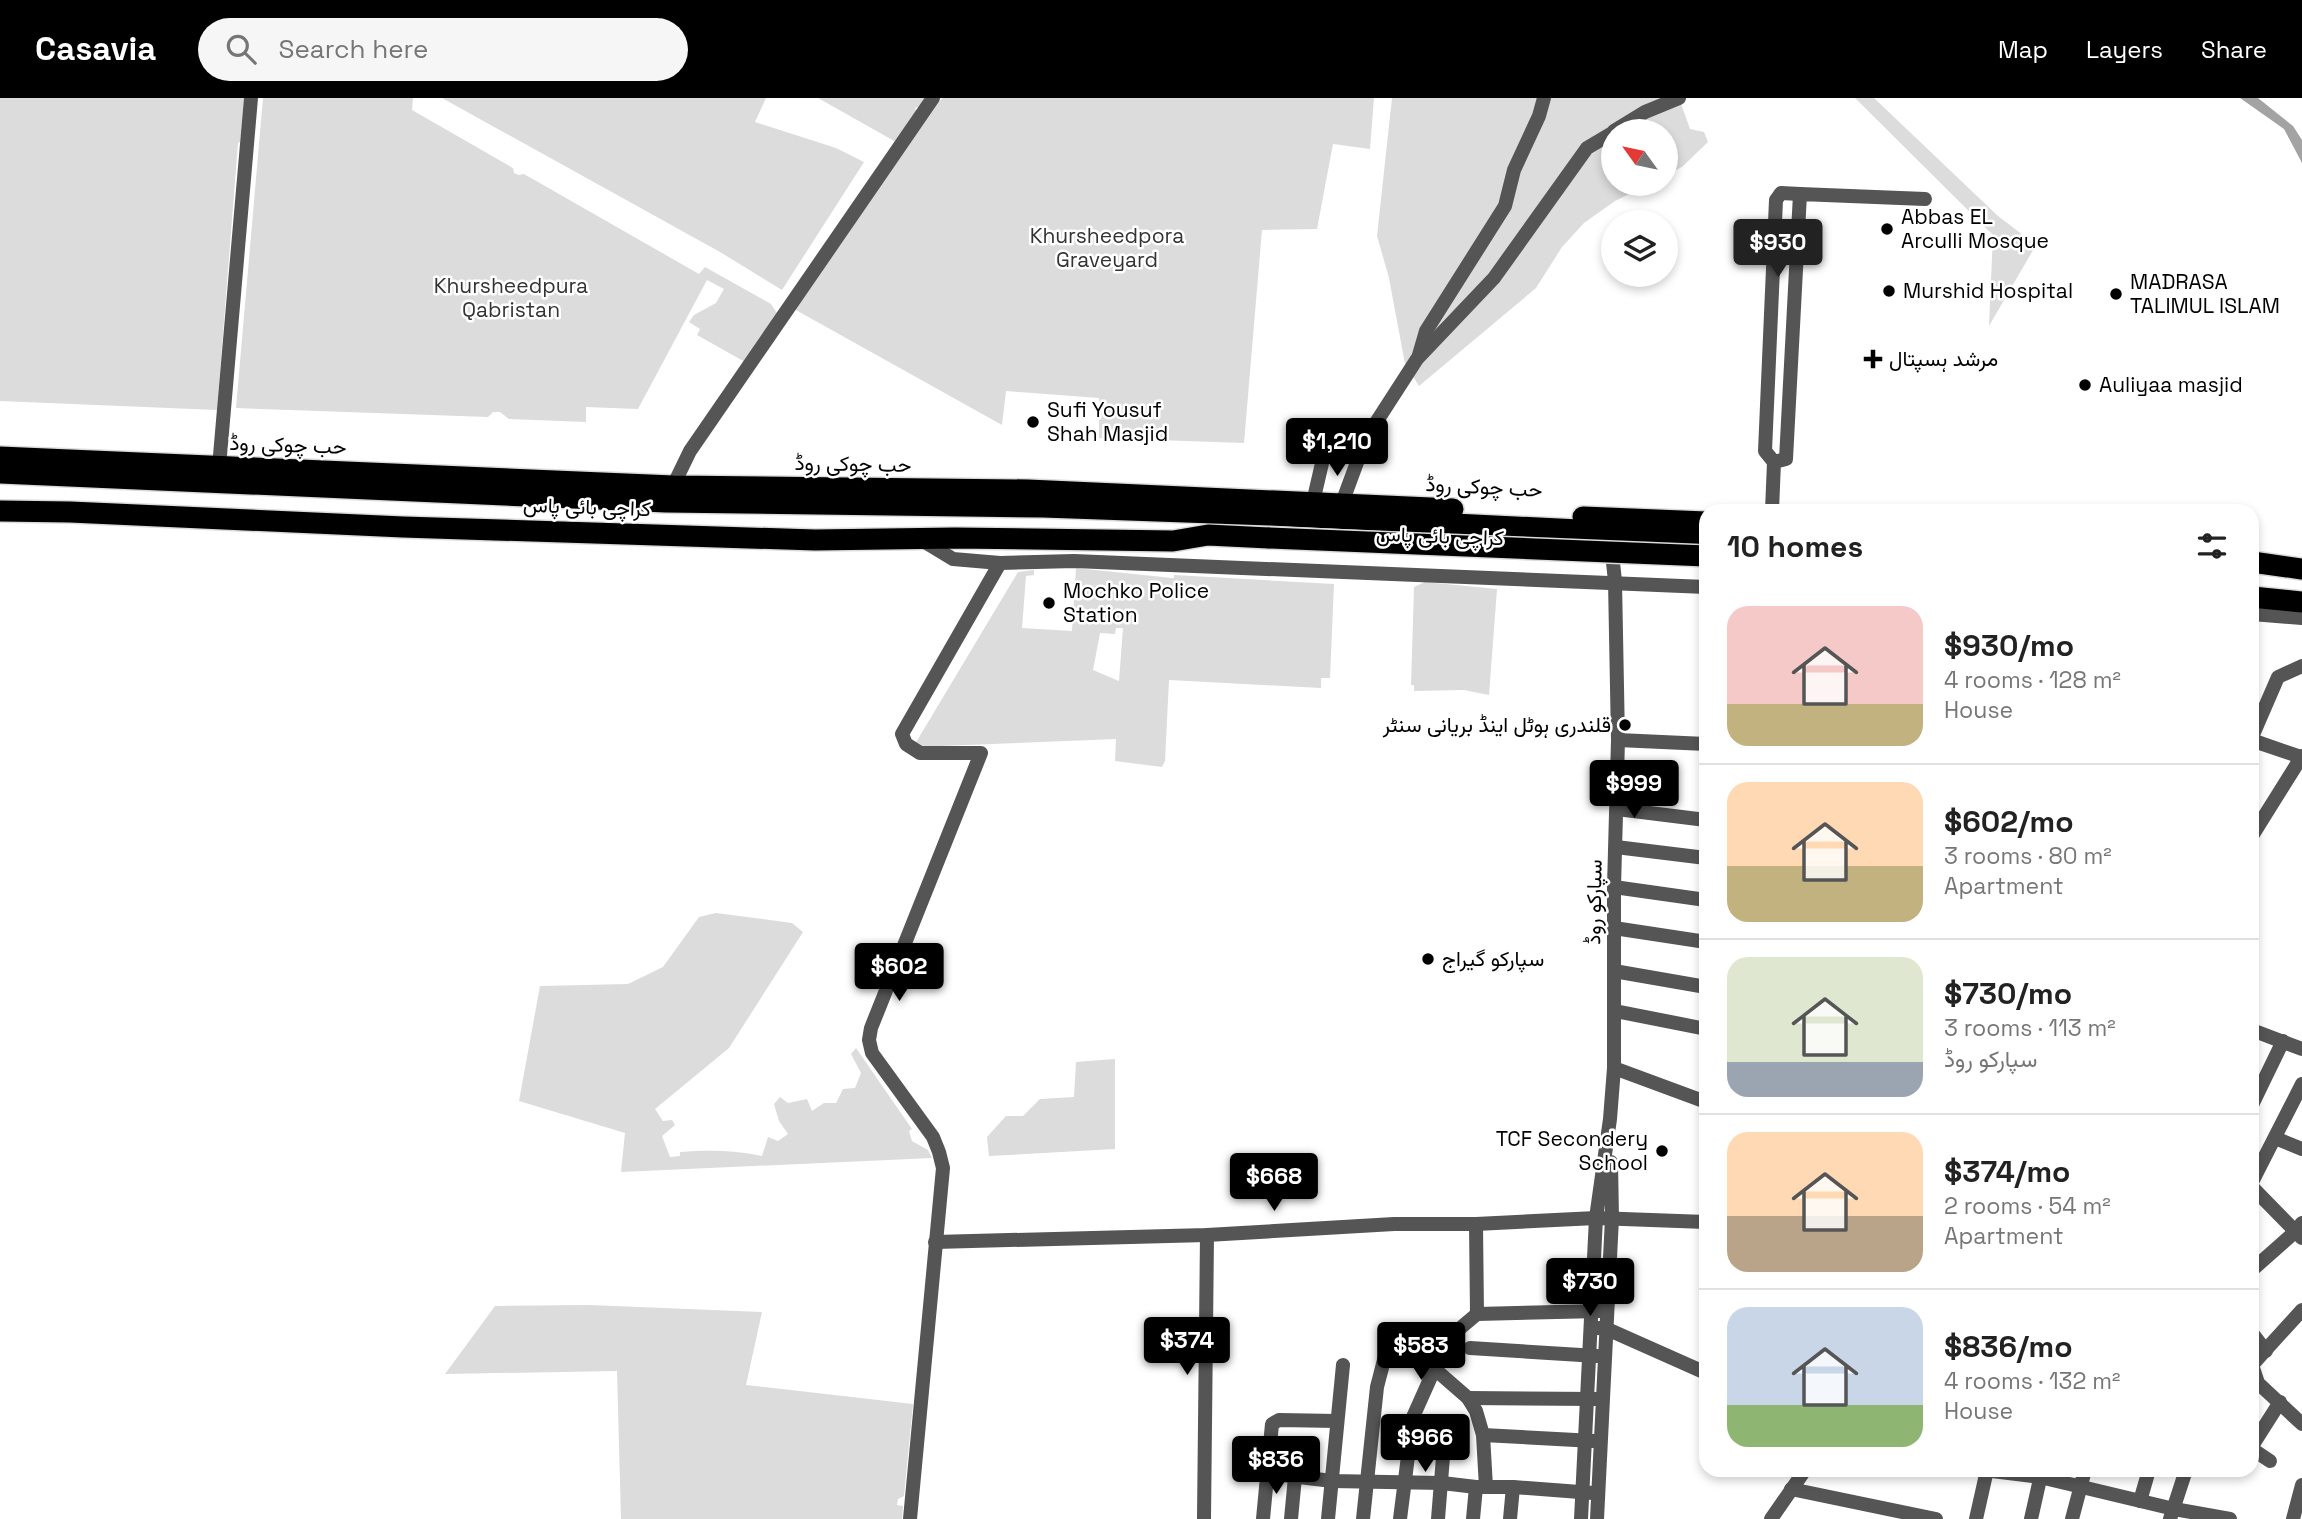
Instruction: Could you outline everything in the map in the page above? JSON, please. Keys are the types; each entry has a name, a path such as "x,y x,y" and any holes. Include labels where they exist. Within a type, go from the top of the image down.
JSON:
{"highway":[{"name":"حب چوکی روڈ","path":"0,457 673,486 1028,490 1342,503 1610,526 1699,522"},
{"path":"0,473 666,502 1043,507 1610,526 1699,539"},
{"name":"کراچی بائی پاس","path":"0,511 815,540 919,538 1173,541 1209,548 1270,545 1699,556"},
{"name":"کراچی بائی پاس","path":"1270,545 1699,571"},
{"path":"2259,548 2302,554"},
{"path":"2259,563 2302,569"},
{"path":"2259,598 2302,602"}],"street":[{"path":"219,467 251,98"},
{"path":"673,486 690,451 933,98"},
{"path":"1417,359 1426,331 1505,206 1514,170 1539,116 1544,98"},
{"path":"1634,119 1679,98"},
{"path":"1342,503 1366,438 1417,359 1494,278 1587,148 1601,140"},
{"path":"1772,504 1774,462 1765,451 1776,200 1781,193 1925,199"},
{"path":"1774,462 1786,459 1800,194"},
{"path":"1313,502 1326,446"},
{"name":"سپارکو روڈ","path":"1581,1519 1597,1218 1614,1068 1614,887 1618,740 1615,581 1610,526"},
{"path":"919,538 953,559 1000,563 1074,561 1615,581 1699,587"},
{"path":"910,1519 943,1168 933,1137 872,1053 870,1028 981,753 920,753 906,744 902,734 1000,563"},
{"path":"2259,615 2302,618"},
{"path":"2259,722 2278,677 2302,666"},
{"path":"1618,740 1699,744"},
{"path":"2259,743 2302,757 2259,825"},
{"path":"1617,809 1699,819"},
{"path":"1616,847 1699,857"},
{"path":"1614,887 1699,899"},
{"path":"1615,928 1699,941"},
{"path":"1614,971 1699,986"},
{"path":"1615,1011 1699,1028"},
{"path":"2259,1032 2302,1049"},
{"path":"2259,1091 2283,1041"},
{"path":"1614,1068 1699,1099"},
{"path":"2259,1170 2302,1084"},
{"path":"2287,1115 2302,1121"},
{"name":"سپارکو روڈ","path":"1597,1519 1612,1218 1610,1119"},
{"path":"2275,1138 2302,1149"},
{"path":"2259,1191 2300,1231 2259,1264"},
{"path":"935,1242 1207,1235 1394,1223 1476,1224 1597,1218 1699,1222"},
{"path":"1476,1224 1477,1314"},
{"path":"1204,1519 1207,1235"},
{"path":"2259,1358 2302,1310"},
{"path":"1398,1337 1418,1337 1458,1330 1477,1314 1608,1311"},
{"path":"2292,1322 2302,1335"},
{"path":"1590,1327 1607,1329 1699,1370"},
{"path":"1398,1337 1468,1398 1476,1411 1483,1435 1481,1487 1473,1519"},
{"path":"1363,1519 1377,1387 1384,1360 1398,1337"},
{"path":"2259,1342 2266,1351"},
{"path":"1470,1348 1606,1356"},
{"path":"1328,1519 1343,1366"},
{"path":"1400,1519 1413,1417 1434,1370"},
{"path":"2259,1384 2302,1424"},
{"path":"1468,1398 1604,1399"},
{"path":"2259,1436 2280,1402"},
{"path":"1263,1519 1272,1424 1275,1420 1337,1421"},
{"path":"1438,1519 1445,1432"},
{"path":"1483,1435 1602,1441"},
{"path":"2259,1453 2270,1461"},
{"path":"1267,1473 1332,1481 1513,1486 1599,1494"},
{"path":"1291,1519 1295,1477"},
{"path":"1771,1519 1800,1477"},
{"path":"1976,1519 1985,1477"},
{"path":"2031,1519 2040,1477"},
{"path":"2050,1477 2140,1501 2172,1514 2230,1519"},
{"path":"2072,1519 2083,1477"},
{"path":"2140,1501 2147,1477"},
{"path":"2172,1514 2184,1477"},
{"path":"2293,1519 2302,1485"},
{"path":"1510,1519 1513,1486"},
{"path":"1791,1489 1883,1514 1936,1519"}],"green space":[{"path":"0,98 244,98 217,410 0,401"},
{"name":"Khursheedpura Qabristan","path":"263,98 413,98 412,110 513,168 514,173 524,174 699,274 705,267 771,304 777,313 745,362 697,335 700,329 689,322 694,315 716,303 724,289 707,280 638,409 586,407 586,422 509,419 500,412 493,412 488,417 236,408"},
{"path":"442,98 766,98 755,122 836,148 864,162 782,290 720,252"},
{"path":"818,98 928,98 922,106 915,108 917,114 896,142"},
{"name":"Khursheedpora Graveyard","path":"942,98 1374,98 1370,149 1333,144 1317,229 1262,230 1244,443 1099,438 1099,398 1006,391 1002,425 794,309"},
{"path":"1392,98 1679,98 1690,129 1704,132 1708,142 1678,169 1678,119 1601,119 1601,196 1625,196 1584,223 1562,247 1536,288 1419,386 1405,364 1389,278 1377,236"},
{"path":"1855,98 1874,98 1998,216 2036,245 1989,326 1993,235"},
{"path":"1076,568 1172,578 1174,575 1334,584 1330,678 1321,678 1321,688 1169,680 1165,761 1162,767 1115,761 1116,739 915,747 1018,572 1034,570 1034,575 1026,576 1022,628 1072,631","holes":["1116,628 1123,628 1119,681 1093,670 1100,633 1115,634"]},
{"path":"1425,582 1497,589 1489,695 1464,690 1414,691 1414,685 1411,685 1414,587"},
{"path":"716,913 792,923 803,932 729,1048 655,1109 663,1121 672,1120 675,1125 662,1136 670,1157 680,1156 680,1152 711,1151 762,1156 768,1137 778,1141 788,1134 779,1121 774,1104 780,1097 788,1103 807,1099 812,1111 824,1103 836,1103 843,1089 855,1088 861,1073 851,1054 856,1048 912,1129 909,1131 912,1141 928,1150 932,1158 621,1172 625,1133 519,1101 540,986 628,984 663,967 699,917"},
{"path":"1115,1059 1115,1149 989,1156 987,1137 1006,1116 1023,1116 1040,1099 1074,1097 1076,1062"},
{"path":"589,1305 762,1312 746,1385 913,1404 904,1496 898,1499 897,1505 903,1506 902,1519 621,1519 617,1371 445,1374 495,1306"}],"shaded area":[{"path":"2240,98 2258,98 2293,126 2302,140 2302,163 2284,129"}],"place":[{"name":"Abbas EL Arculli Mosque","path":"1887,229"},
{"name":"Murshid Hospital","path":"1889,291"},
{"name":"MADRASA TALIMUL ISLAM","path":"2116,294"},
{"name":"مرشد ہسپتال","path":"1873,359"},
{"name":"Auliyaa masjid","path":"2085,385"},
{"name":"Sufi Yousuf Shah Masjid","path":"1033,422"},
{"name":"Mochko Police Station","path":"1049,603"},
{"name":"قلندری ہوٹل اینڈ بریانی سنٹر","path":"1625,725"},
{"name":"سپارکو گیراج","path":"1428,959"},
{"name":"TCF Secondery School","path":"1662,1151"}]}
